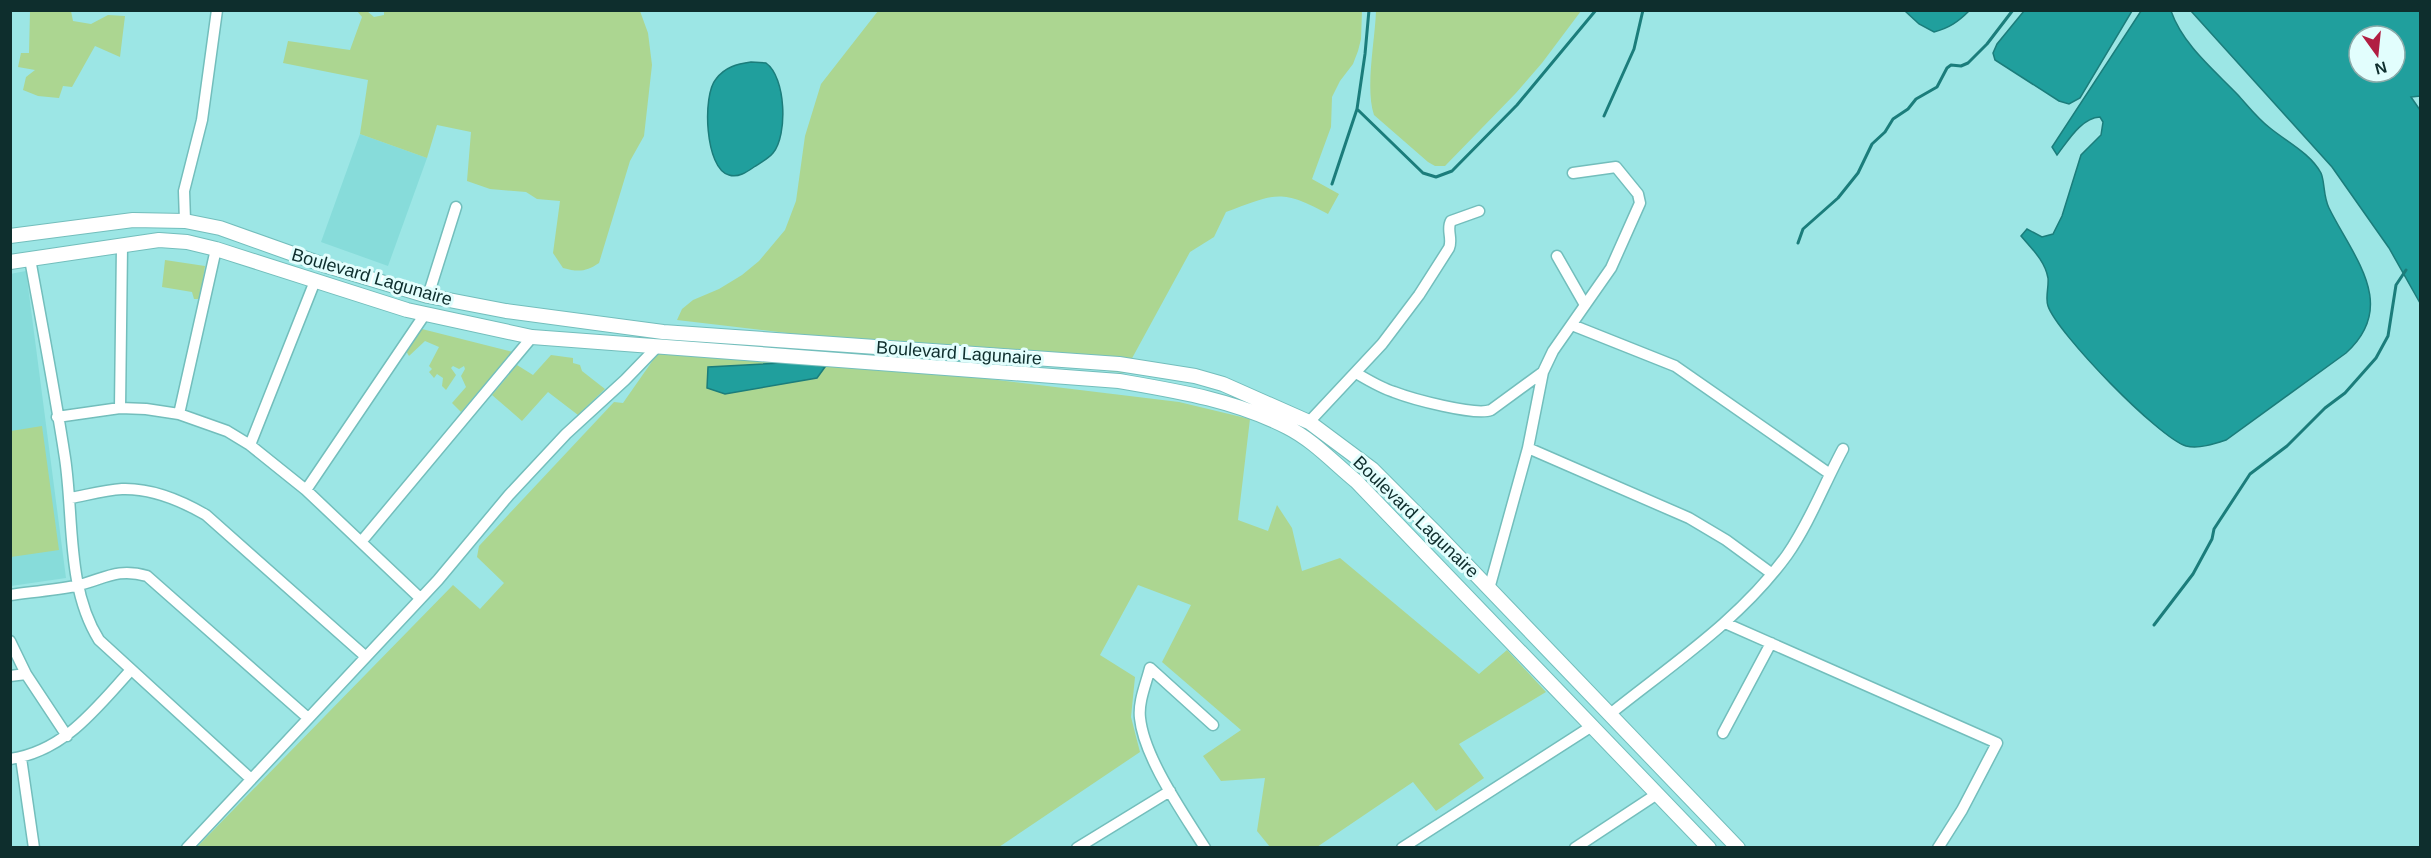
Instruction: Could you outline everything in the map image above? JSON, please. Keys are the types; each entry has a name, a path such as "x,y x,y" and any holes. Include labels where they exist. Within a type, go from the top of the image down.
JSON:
{"main road":[{"name":"Boulevard Lagunaire","path":"10,236 133,220 185,221 220,228 324,265 428,296 506,311 663,332 1119,364 1195,376 1223,384 1309,422 1372,469 1738,848"},
{"name":"Boulevard Lagunaire","path":"10,262 174,241 216,249 425,314 532,337 1119,381 1189,393 1252,413 1288,428 1309,441 1356,481 1709,848"}],"street":[{"path":"185,221 184,191 195,157 202,120 217,10"},
{"path":"1489,589 1528,448 1543,372 1553,351 1611,268 1640,199 1616,167 1574,173"},
{"path":"428,296 456,207"},
{"path":"1309,422 1356,373 1419,295 1449,248 1450,220 1479,211"},
{"path":"120,408 122,246"},
{"path":"179,414 216,249"},
{"path":"1557,256 1585,305"},
{"path":"30,260 70,498 77,586 92,628 99,640 251,779"},
{"path":"250,445 315,280"},
{"path":"306,490 425,314"},
{"path":"1572,325 1610,342 1655,356 1675,366 1830,474"},
{"path":"361,542 532,337"},
{"path":"187,848 420,598 509,495 566,434 657,347"},
{"path":"1356,373 1392,392 1447,406 1484,412 1491,410 1543,372"},
{"path":"57,417 120,408 146,409 179,414 227,431 250,445 306,490 420,598"},
{"path":"1528,448 1689,518 1726,540 1771,573"},
{"path":"1610,714 1725,623 1771,573 1802,531 1843,449"},
{"path":"70,498 124,489 163,496 193,508 206,515 365,656"},
{"path":"10,596 77,586 109,574 135,572 147,576 308,718"},
{"path":"1725,623 1996,743 1962,810 1938,848"},
{"path":"10,641 26,674 67,736"},
{"path":"1723,733 1772,643"},
{"path":"1205,848 1170,791 1144,738 1140,708 1150,668 1213,725"},
{"path":"34,848 16,758 43,749 67,736 80,726 131,670"},
{"path":"10,676 26,674"},
{"path":"1402,848 1592,726"},
{"path":"1077,848 1170,791"},
{"path":"1575,848 1657,794"}],"shaded area":[{"path":"1905,11 1969,11 1953,24 1934,32 1919,24"},
{"path":"2024,11 2132,11 2080,98 2069,104 2059,101 1995,60 1993,53 1997,44"},
{"path":"2141,11 2171,11 2183,35 2200,56 2261,121 2305,154 2316,166 2321,173 2327,203 2359,263 2370,299 2369,317 2361,335 2346,353 2226,440 2201,446 2186,446 2154,425 2088,360 2055,319 2048,306 2048,278 2044,266 2021,236 2027,229 2042,237 2053,234 2062,216 2081,155 2101,135 2103,122 2100,117 2087,121 2057,155 2052,147"},
{"path":"2191,11 2420,11 2420,96 2411,97 2420,110 2420,303 2389,248 2332,167"},
{"path":"751,62 766,63 778,80 783,106 781,133 778,145 769,157 745,173 732,176 721,170 715,160 708,131 709,100 716,79 723,72"},
{"path":"360,134 427,158 388,266 321,242"},
{"path":"26,271 66,578 11,586 10,274"},
{"path":"799,362 825,367 817,378 725,394 707,388 708,367"}],"green space":[{"path":"384,10 640,11 648,33 652,65 644,136 630,161 599,263 586,270 563,268 553,253 560,201 537,199 526,192 490,189 467,181 471,132 437,125 427,158 360,134 368,80 283,63 288,41 350,50 362,17 357,11 367,11 374,17 384,15"},
{"path":"1376,10 1581,11 1516,93 1445,166 1435,166 1374,115 1371,104 1370,78"},
{"path":"30,11 71,11 73,21 91,24 108,15 125,16 120,57 95,46 72,87 63,86 59,98 38,96 23,90 26,77 35,70 18,67 21,53 29,53"},
{"path":"878,11 1362,11 1358,51 1353,64 1340,81 1332,97 1331,127 1312,179 1339,194 1328,214 1299,200 1277,196 1226,212 1214,237 1190,252 1124,373 677,320 682,309 693,300 719,289 759,261 785,230 796,201 805,136 821,84"},
{"path":"165,260 205,266 200,299 194,299 192,292 162,287"},
{"path":"418,328 513,352 461,412 452,403 466,387 461,376 465,369 464,366 459,369 453,366 451,368 456,375 446,390 442,386 443,378 437,374 434,378 429,372 432,369 429,366 439,347 425,341 409,356 406,351"},
{"path":"667,340 1179,402 1250,419 1238,520 1268,531 1277,505 1292,528 1302,571 1340,558 1479,674 1507,650 1546,692 1459,744 1484,778 1436,811 1413,782 1317,847 1270,847 1257,831 1265,778 1221,781 1203,756 1241,730 1162,662 1191,605 1138,585 1100,655 1135,677 1131,717 1140,752 999,847 196,848 453,585 480,609 504,583 477,557 479,546 614,402 623,403","holes":["824,367 817,378 725,394"]},
{"path":"551,355 573,358 573,363 580,365 582,371 605,389 578,415 548,392 522,421 492,395 517,365 533,375"},
{"path":"42,426 59,550 11,557 11,431"}],"waterway":[{"path":"1332,184 1357,109 1369,10"},
{"path":"1357,109 1423,173 1436,177 1452,171 1517,105 1596,10"},
{"path":"1604,116 1634,49 1643,10"},
{"path":"1798,243 1803,229 1838,198 1858,173 1872,144 1885,132 1893,119 1908,109 1916,99 1937,87 1951,65 1961,66 1968,63 1987,44 2013,10"},
{"path":"2154,625 2193,574 2212,539 2214,529 2250,474 2287,446 2325,408 2345,393 2376,358 2388,336 2396,285 2406,270"}]}
